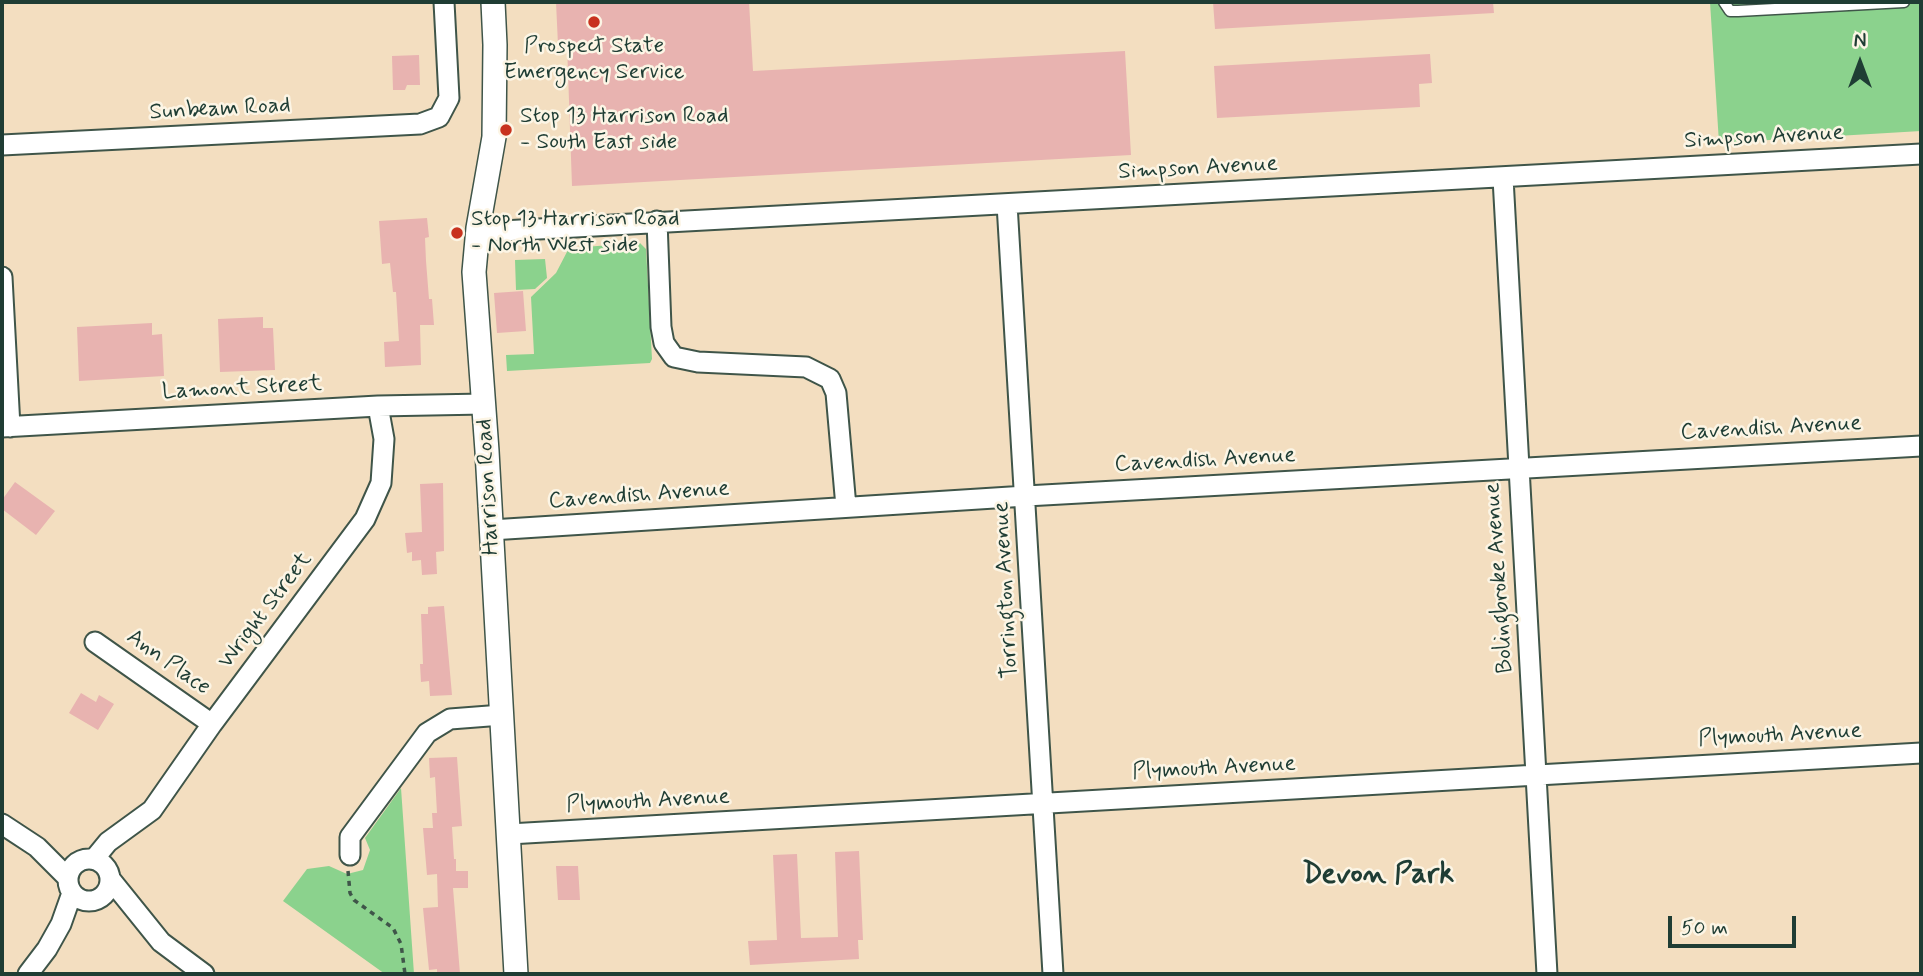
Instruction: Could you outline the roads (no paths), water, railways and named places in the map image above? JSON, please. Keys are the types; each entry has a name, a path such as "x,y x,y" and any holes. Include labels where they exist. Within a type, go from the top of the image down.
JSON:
{"street":[{"name":"Sunbeam Road","path":"2,145 420,124 439,117 449,98 444,2"},
{"name":"Harrison Road","path":"492,2 495,45 494,137 478,228 474,272 492,530 516,974"},
{"name":"Simpson Avenue","path":"478,228 502,231 1921,154"},
{"name":"Bolingbroke Avenue","path":"1503,178 1547,974"},
{"name":"Torrington Avenue","path":"1007,204 1053,974"},
{"path":"657,221 664,343 674,357 698,362 806,367 830,379 836,393 846,507"},
{"path":"2,277 6,427"},
{"name":"Lamont Street","path":"6,427 378,406 484,404"},
{"name":"Wright Street","path":"28,974 90,880 108,842 152,810 212,724 365,519 380,483 384,439 378,406"},
{"name":"Cavendish Avenue","path":"492,530 1026,495 1921,446"},
{"name":"Ann Place","path":"95,642 212,724"},
{"path":"350,855 350,837 427,733 450,719 502,715"},
{"name":"Plymouth Avenue","path":"509,834 1921,752"},
{"path":"2,824 90,880 139,917 161,942 204,974"}],"lane":[{"path":"1724,2 1730,11 1738,11 1904,2"}],"place":[{"name":"Prospect State Emergency Service","path":"594,22"},
{"name":"Stop 13 Harrison Road - South East side","path":"506,130"},
{"name":"Stop 13 Harrison Road - North West side","path":"457,233"}],"district":[{"name":"Devon Park","path":"1378,876"}]}
